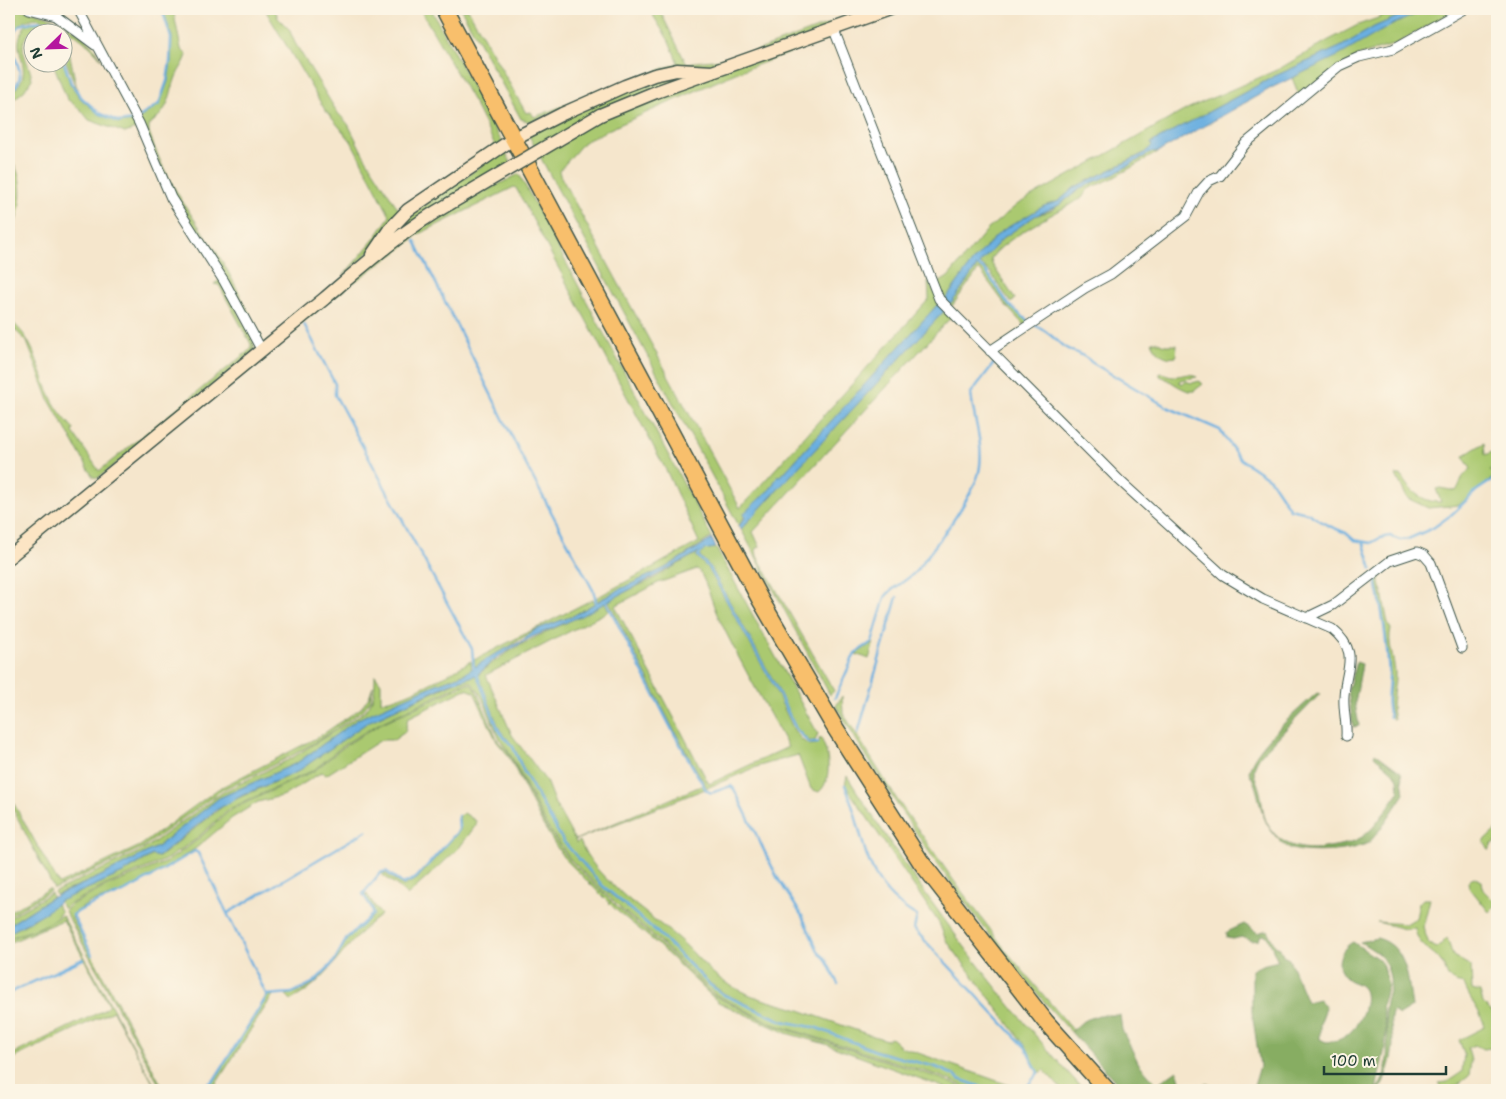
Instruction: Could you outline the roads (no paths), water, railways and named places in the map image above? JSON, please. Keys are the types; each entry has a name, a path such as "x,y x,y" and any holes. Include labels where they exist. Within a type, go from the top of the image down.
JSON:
{"highway":[{"path":"444,9 760,602 834,726 921,862 1045,1021 1107,1090"}],"street":[{"path":"29,9 56,16 98,46"},
{"path":"78,9 139,123 171,198 224,281 261,349"},
{"path":"9,557 324,299 371,257 428,216 600,115 656,92 889,9"},
{"path":"990,351 1085,288 1111,274 1186,216 1199,192 1209,181 1220,176 1246,143 1340,66 1358,58 1393,49 1464,9"},
{"path":"834,30 939,299 1119,480 1223,576 1263,599 1332,630 1340,636 1349,651 1349,669 1343,698 1347,721 1346,736"},
{"path":"371,257 385,235 408,210 513,139 562,114 654,75 677,70 713,72"},
{"path":"1306,618 1333,605 1390,561 1417,552 1424,555 1431,563 1462,648"}],"water":[{"path":"1415,9 1427,9 1388,27 1340,55 1273,87 1160,151 1152,152 1114,174 1084,186 1059,205 1035,216 1003,238 978,265 953,301 949,304 945,300 973,261 1000,232 1044,206 1059,201 1075,187 1143,154 1152,146 1151,143 1275,76 1340,47 1374,27"},
{"path":"940,302 946,309 741,529 739,526 745,518 744,513 771,488 778,475 781,476"},
{"path":"712,539 716,548 703,550 581,616 532,637 496,658 477,675 449,684 368,722 297,772 243,795 216,810 158,857 152,855 123,873 60,901 46,912 9,933 9,925 51,898 101,876 157,847 219,798 297,763 358,719 434,685 464,674 493,655 522,641 535,630 573,616 618,590 665,568"}],"waterway":[{"path":"139,117 159,104 167,81 171,38 162,9"},
{"path":"9,93 19,81 20,70 12,46 12,39 13,33 22,25"},
{"path":"67,72 71,83 82,98 99,113 119,122 133,120"},
{"path":"9,175 13,189 9,219"},
{"path":"415,241 525,463 594,592 596,602"},
{"path":"978,265 986,271 1009,305 1028,321"},
{"path":"304,324 335,384 335,395 472,649 474,669"},
{"path":"1035,325 1066,348 1085,357 1167,407 1220,430 1239,458 1270,479 1290,509 1308,513 1327,525 1346,533 1354,540 1371,543 1380,538 1390,536 1400,540 1408,539 1433,528 1451,515 1476,491 1497,477"},
{"path":"835,698 855,653 872,642 885,597 917,570 944,534 972,490 980,466 981,456 971,393 995,362"},
{"path":"1364,544 1372,569"},
{"path":"703,550 698,556 710,569 775,686 796,729 809,743 817,743"},
{"path":"1375,575 1387,650 1389,675 1387,701 1390,717"},
{"path":"858,733 897,597"},
{"path":"606,601 672,730 706,790 711,793 731,786 734,789 777,877 802,916 819,953 825,958 838,984"},
{"path":"477,675 499,731 513,747 524,772 563,841 603,886 657,932 710,985 724,995 782,1021 817,1028 878,1052 936,1067 959,1079 990,1090"},
{"path":"845,785 868,858 875,874 885,889 898,903 917,916 914,929 1026,1048 1038,1073 1024,1090"},
{"path":"266,995 292,993 314,982 333,963 347,938 373,914 372,908 363,894 380,873 386,871 403,884 416,878 459,830 458,816"},
{"path":"228,913 366,831"},
{"path":"92,955 73,915 91,905 117,895 195,851 198,853 267,996 214,1080 199,1090"},
{"path":"9,993 83,959"}]}
